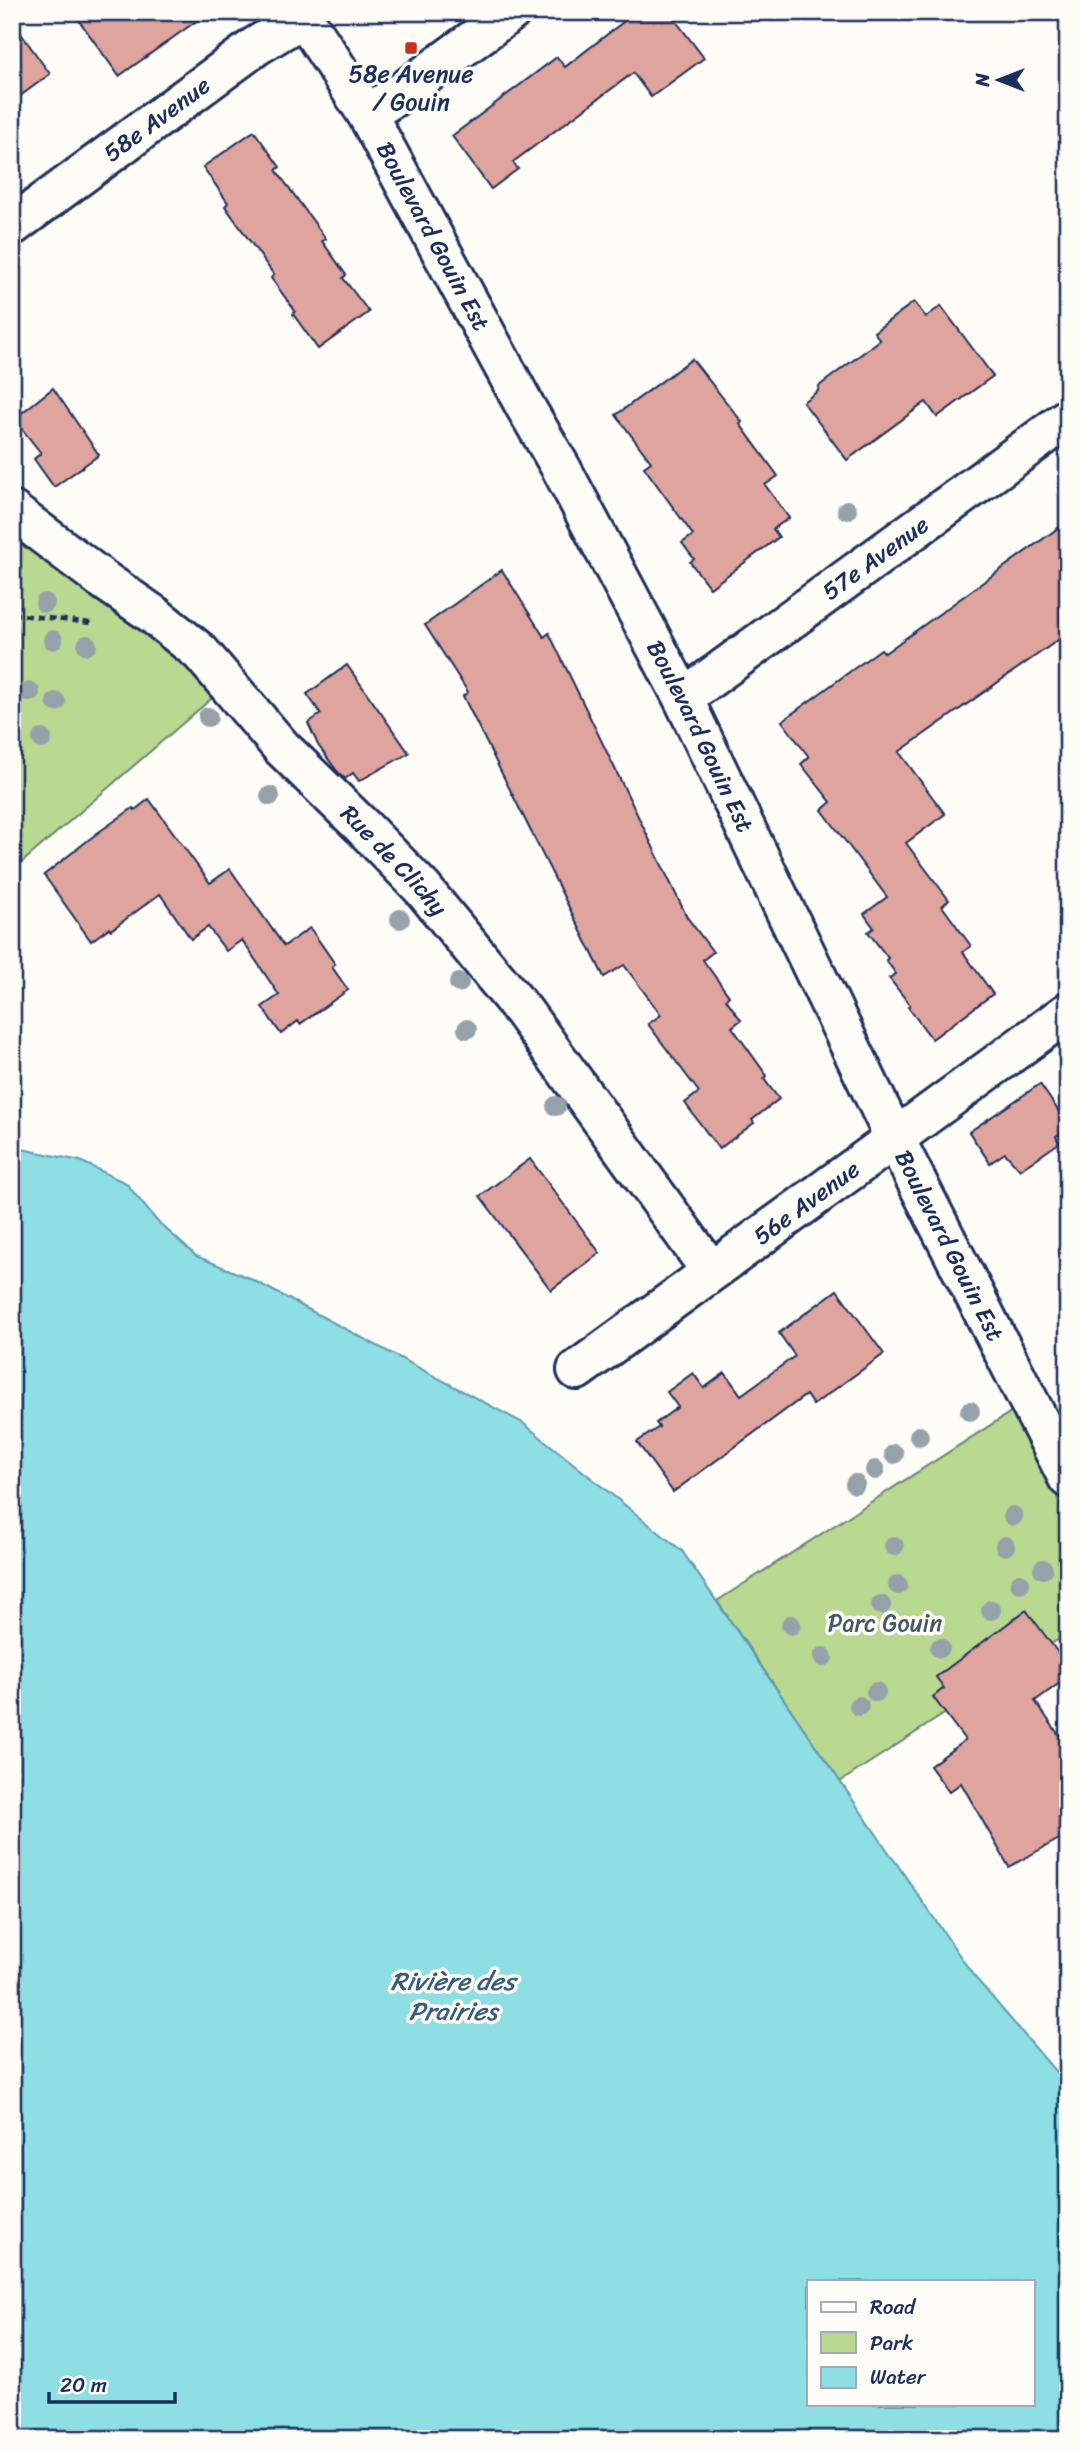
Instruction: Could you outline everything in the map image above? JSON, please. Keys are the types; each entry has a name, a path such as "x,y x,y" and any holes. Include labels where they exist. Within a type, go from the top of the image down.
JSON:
{"street":[{"path":"367,114 402,92 511,12"},
{"name":"Boulevard Gouin Est","path":"302,15 367,114 561,468 683,698 894,1136 1068,1478"},
{"name":"58e Avenue","path":"12,226 302,15"},
{"name":"57e Avenue","path":"683,698 1068,418"},
{"name":"Rue de Clichy","path":"12,510 200,652 282,748 423,889 523,1011 711,1271"},
{"name":"56e Avenue","path":"577,1370 894,1136 1068,1012"}],"green space":[{"path":"12,511 227,685 12,871"},
{"name":"Parc Gouin","path":"1028,1401 1068,1478 1068,1633 840,1782 717,1601"}],"water":[{"name":"Rivière des Prairies","path":"12,1147 80,1161 126,1183 156,1220 196,1256 249,1278 523,1423 682,1551 973,1975 1068,2086 1068,2439 12,2439"}],"building":[{"path":"73,12 209,12 119,76"},
{"path":"636,12 669,12 704,58 651,97 633,73 513,162 518,169 491,189 452,136 557,57 565,67"},
{"path":"12,21 50,74 12,102"},
{"path":"254,131 280,167 276,170 326,239 322,241 346,275 343,278 369,312 318,349 293,314 295,311 271,278 274,275 225,206 228,203 203,167"},
{"path":"914,302 926,317 941,306 993,376 937,417 926,402 847,460 803,402 818,391 819,386 880,340 874,332"},
{"path":"692,359 742,422 740,424 778,476 765,485 789,518 773,529 779,537 710,588 690,562 694,559 682,543 693,535 644,467 651,462 616,415"},
{"path":"53,388 99,455 54,487 34,459 41,453 14,419"},
{"path":"1068,521 1068,633 899,752 945,814 906,843 949,900 942,906 971,946 963,952 993,994 932,1039 889,978 896,974 886,960 888,958 868,932 874,928 864,914 887,897 822,810 831,802 801,764 809,757 782,721 881,649 885,653"},
{"path":"502,570 544,637 549,633 687,917 713,952 703,960 729,996 726,999 741,1020 732,1027 767,1076 764,1079 779,1099 752,1120 754,1123 719,1149 685,1103 699,1092 648,1024 661,1015 624,965 604,977 463,696 468,692 425,625"},
{"path":"347,665 409,753 359,781 353,773 345,779 337,771 318,745 308,723 321,714 307,694"},
{"path":"149,799 210,883 230,869 284,946 310,928 335,964 332,967 348,990 281,1034 262,1007 279,995 242,940 226,951 208,927 191,939 160,894 111,930 109,928 91,941 44,875 96,834"},
{"path":"1040,1084 1068,1125 1068,1128 1056,1136 1059,1143 1020,1170 1005,1153 990,1163 969,1132"},
{"path":"530,1159 600,1253 551,1290 480,1196"},
{"path":"837,1290 884,1354 813,1405 806,1395 673,1492 637,1442 659,1427 656,1423 678,1407 667,1392 693,1373 704,1388 725,1373 741,1395 795,1356 779,1333"},
{"path":"1026,1610 1068,1666 1068,1677 1035,1701 1068,1748 1068,1834 1009,1867 961,1783 949,1792 930,1766 965,1740 933,1697 944,1688 936,1677"}],"place":[{"name":"58e Avenue / Gouin","path":"411,48"}]}
